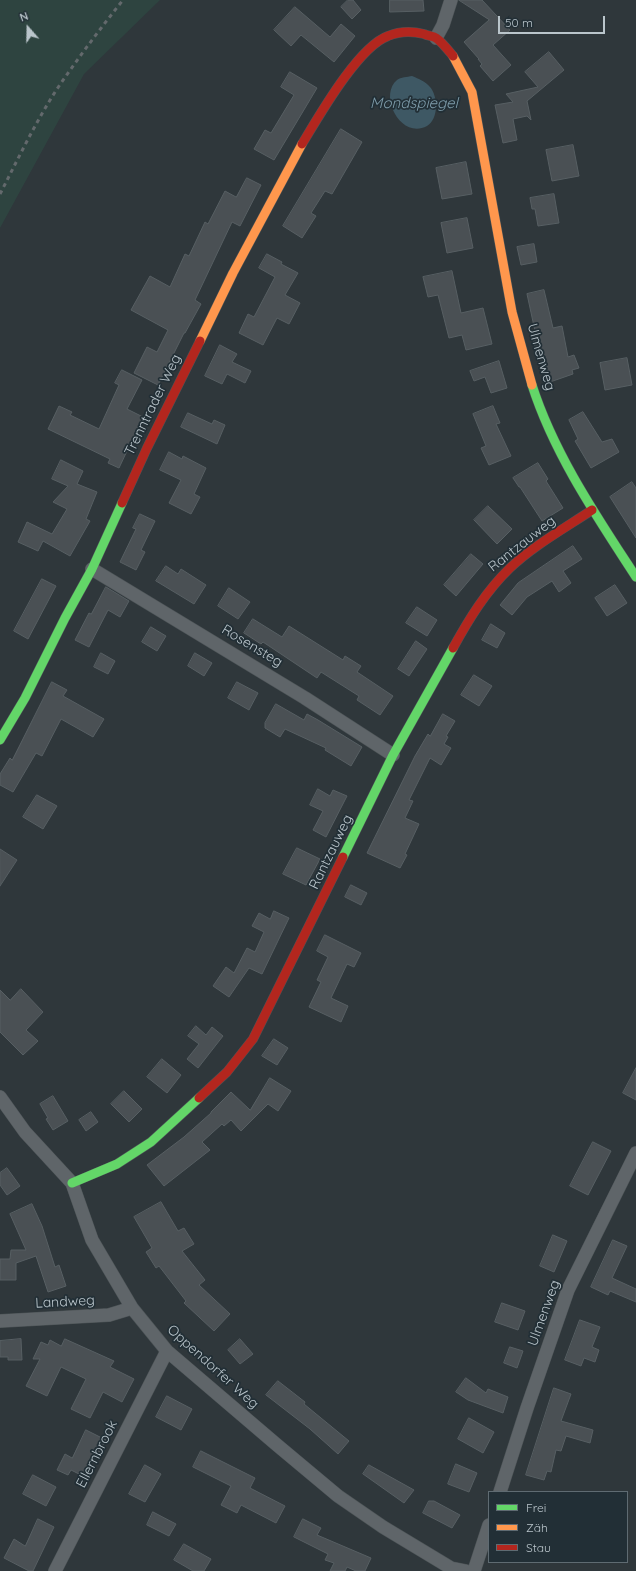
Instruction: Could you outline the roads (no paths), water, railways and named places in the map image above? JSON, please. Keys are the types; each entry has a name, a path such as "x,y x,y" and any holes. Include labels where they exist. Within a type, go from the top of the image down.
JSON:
{"street":[{"path":"436,38 443,25 451,0"},
{"name":"Trenntrader Weg","path":"0,740 24,698 92,569 147,448 234,273 298,150 338,87 353,67 373,46 387,36 401,32 416,32 436,38"},
{"name":"Ulmenweg","path":"436,38 454,57 463,71 472,92 479,123 512,312 525,365 546,425 592,510 636,577"},
{"name":"Rantzauweg","path":"72,1183 117,1164 151,1142 227,1072 253,1039 280,987 393,755 482,598 510,568 533,550 592,510"},
{"name":"Rosensteg","path":"92,569 305,698 393,755"},
{"name":"Oppendorfer Weg","path":"0,1097 25,1132 72,1183 92,1240 132,1308 167,1351 338,1496 383,1527 450,1569 466,1571"},
{"name":"Ulmenweg","path":"500,1491 527,1408 568,1290 636,1153"},
{"name":"Landweg","path":"0,1321 108,1315 132,1308"},
{"name":"Ellernbrook","path":"54,1571 167,1351"},
{"path":"474,1571 488,1528"}],"water":[{"name":"Mondspiegel","path":"412,76 422,80 428,85 433,91 436,101 434,118 431,123 417,129 409,127 401,122 391,105 390,96 392,87 397,80"}],"railway":[{"path":"0,194 34,128 57,89 123,0"}]}
